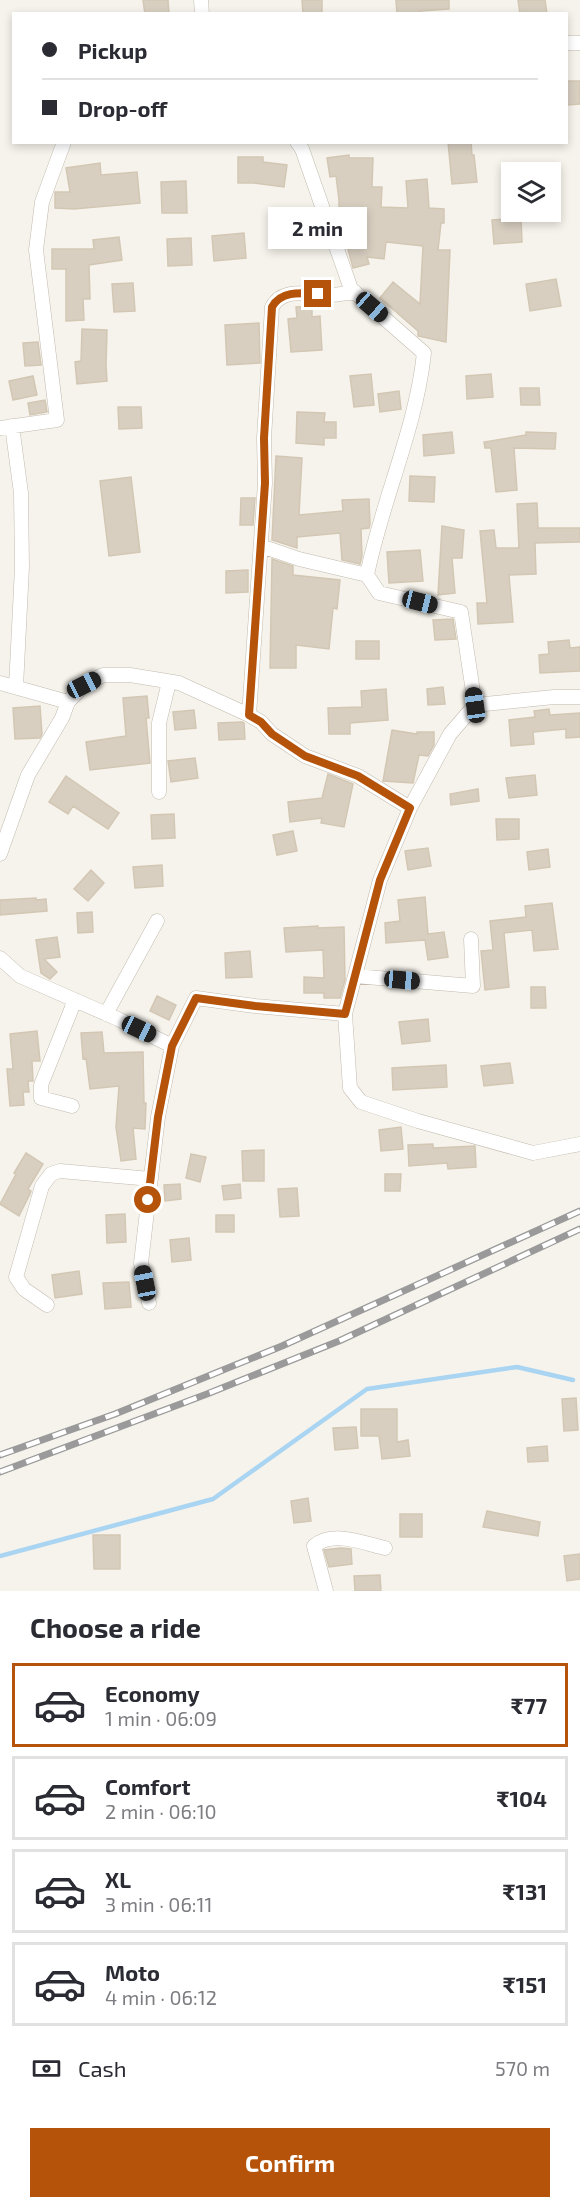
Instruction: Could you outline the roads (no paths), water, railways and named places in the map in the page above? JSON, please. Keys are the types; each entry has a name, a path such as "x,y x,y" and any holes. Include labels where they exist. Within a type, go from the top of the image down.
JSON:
{"street":[{"path":"16,687 22,567 21,493 6,427 57,420 36,250 42,202 62,144"},
{"path":"298,144 351,289 424,353 421,382 373,546 367,575"},
{"path":"249,715 261,546 272,307 276,299 286,295 299,293 332,295 355,292"},
{"path":"261,546 299,559 367,575 379,593 461,612 475,705"},
{"path":"0,854 28,775 62,718 68,702 84,685 103,675 130,675 179,683 249,715 305,756 358,776 410,808"},
{"path":"159,792 159,723 169,682"},
{"path":"0,683 68,702"},
{"path":"580,697 554,697 475,705 450,734 410,808 380,880 345,1014 350,1088 361,1102 418,1122 533,1153 580,1144"},
{"path":"106,1014 158,921"},
{"path":"355,976 472,986 471,939"},
{"path":"0,958 20,975 172,1046"},
{"path":"149,1303 141,1263 158,1117 172,1046 196,998 345,1014"},
{"path":"72,1106 40,1098 41,1085 75,1000"},
{"path":"47,1305 24,1289 16,1277 42,1186 51,1174 60,1171 151,1179"},
{"path":"326,1591 314,1546 322,1540 341,1538 385,1548"}],"waterway":[{"path":"0,1556 213,1499 367,1389 517,1367 573,1380"}],"railway":[{"path":"0,1455 115,1414 282,1346 580,1211"},
{"path":"0,1472 207,1394 339,1341 580,1229"}]}
